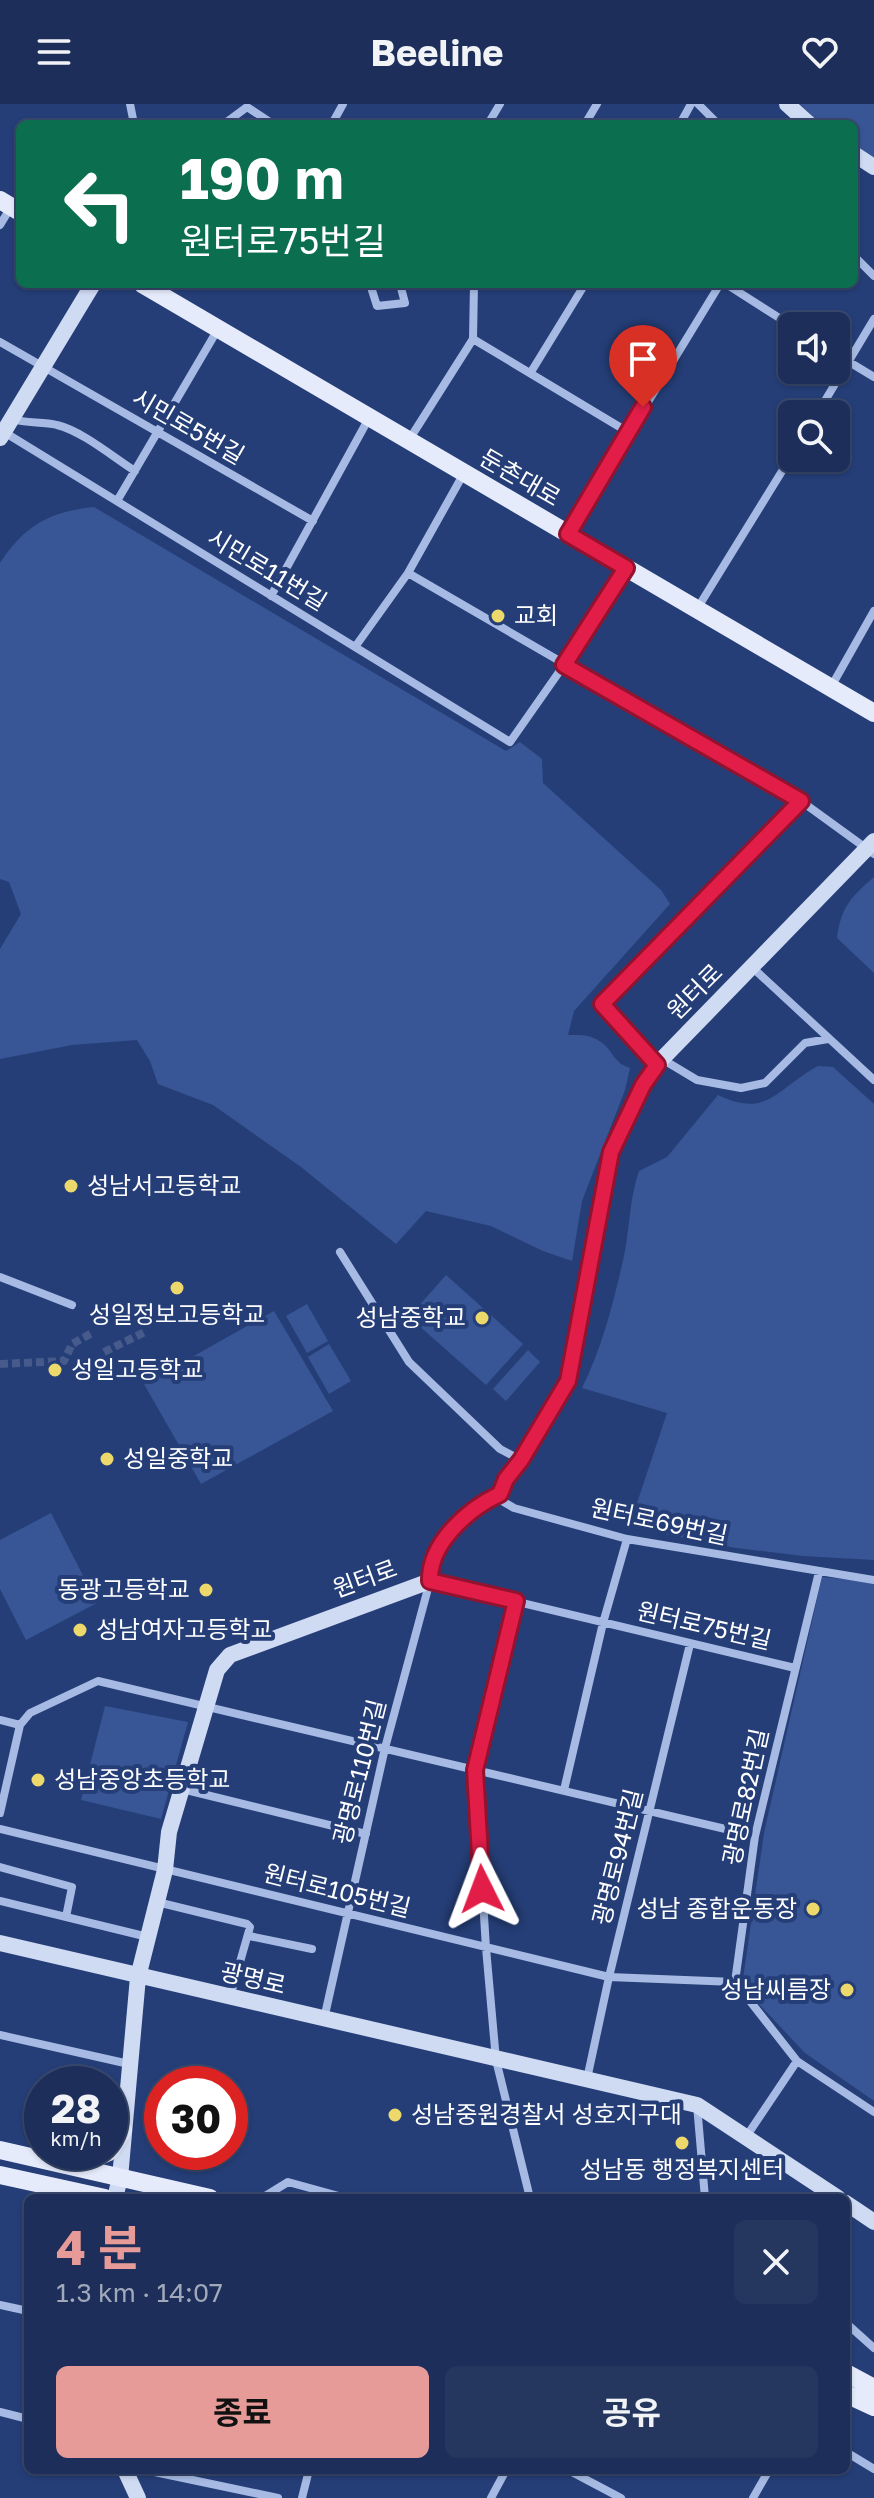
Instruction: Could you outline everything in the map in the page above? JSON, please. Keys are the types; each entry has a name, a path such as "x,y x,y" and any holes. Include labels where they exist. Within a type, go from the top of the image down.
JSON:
{"main road":[{"path":"787,104 805,120"},
{"path":"5,430 91,288"},
{"name":"둔촌대로","path":"149,288 874,713"},
{"name":"원터로","path":"128,2075 138,1977 165,1870 169,1832 217,1670 230,1655 430,1581 430,1570 450,1531 483,1502 500,1494 506,1479 521,1460 568,1381 611,1152 643,1085 659,1062 872,848"},
{"name":"광명로","path":"0,1943 697,2105 832,2194"},
{"path":"0,2150 24,2155"},
{"path":"86,2170 192,2194"},
{"name":"원터로","path":"116,2194 120,2170"},
{"path":"0,2175 87,2194"},
{"path":"850,2206 874,2222"},
{"path":"850,2375 874,2388"},
{"path":"850,2396 874,2407"},
{"path":"127,2474 138,2498"}],"street":[{"path":"698,104 714,120"},
{"path":"229,120 247,107 267,120"},
{"path":"0,225 10,206"},
{"path":"858,260 874,276"},
{"path":"371,288 377,306 405,303 401,288"},
{"path":"409,440 473,339 474,288"},
{"path":"531,372 583,288"},
{"path":"568,534 628,432 720,288"},
{"path":"730,288 778,317"},
{"path":"850,360 874,319"},
{"path":"117,501 218,329"},
{"path":"473,339 628,432"},
{"name":"시민로5번길","path":"0,342 313,521"},
{"path":"850,363 874,377"},
{"path":"271,596 369,418"},
{"path":"5,430 26,424 55,424 135,471"},
{"name":"시민로11번길","path":"5,430 510,742 564,665"},
{"path":"697,609 782,472"},
{"path":"355,647 408,573 464,473"},
{"path":"564,665 626,568"},
{"path":"408,573 801,801 872,848"},
{"path":"831,688 874,611"},
{"path":"801,801 602,1004 659,1062 697,1080 741,1088 765,1083 805,1043 828,1039"},
{"path":"753,968 874,1080"},
{"path":"340,1252 409,1362 500,1449 521,1460"},
{"path":"0,1277 72,1305"},
{"name":"원터로69번길","path":"500,1494 502,1501 514,1508 627,1539 874,1580"},
{"name":"원터로75번길","path":"564,1790 603,1623 627,1539"},
{"name":"광명로82번길","path":"735,1982 755,1836 819,1572"},
{"name":"원터로75번길","path":"430,1581 795,1668"},
{"name":"광명로110번길","path":"324,2019 385,1748 430,1581"},
{"path":"516,1601 475,1770 496,2060 529,2194"},
{"name":"광명로94번길","path":"587,2079 690,1644"},
{"path":"0,1813 20,1725 30,1713 98,1681 755,1836"},
{"path":"0,1720 20,1725"},
{"path":"0,1755 13,1758"},
{"path":"182,1789 366,1834"},
{"name":"원터로105번길","path":"0,1829 609,1977 735,1982"},
{"path":"0,1867 72,1887 66,1917"},
{"path":"0,1901 149,1937"},
{"path":"157,1902 247,1924 251,1931 230,1998"},
{"path":"249,1936 312,1949"},
{"path":"735,1982 797,2061 874,2112"},
{"path":"0,2035 129,2064"},
{"path":"746,2137 797,2061"},
{"path":"697,2105 705,2194"},
{"path":"268,2194 288,2182 332,2194"},
{"path":"0,2305 24,2310"},
{"path":"850,2327 874,2348"},
{"path":"0,2412 24,2418"},
{"path":"850,2454 874,2469"},
{"path":"164,2474 278,2498"},
{"path":"302,2498 308,2474"},
{"path":"491,2498 504,2474"},
{"path":"576,2474 621,2498"},
{"path":"753,2498 767,2474"}],"shaded area":[{"path":"800,104 874,104 874,161 858,149 858,120 816,120"},
{"path":"94,507 506,751 520,742 542,759 543,783 661,890 670,904 574,1011 568,1035 597,1039 620,1063 630,1068 625,1090 582,1201 572,1261 491,1226 426,1211 396,1244 301,1167 213,1105 158,1084 150,1061 137,1040 72,1045 0,1059 0,949 21,914 9,882 0,879 0,563 19,539 40,523 64,513"},
{"path":"874,877 874,973 837,938 848,903"},
{"path":"818,1066 833,1067 874,1104 874,1560 736,1548 629,1527 667,1413 582,1388 613,1303 639,1171 667,1157 718,1095 735,1102 761,1102"},
{"path":"446,1275 523,1344 486,1385 409,1317"},
{"path":"307,1304 328,1341 307,1353 286,1316"},
{"path":"274,1311 333,1411 201,1484 144,1384"},
{"path":"329,1344 351,1381 329,1394 308,1357"},
{"path":"528,1350 540,1362 506,1401 493,1389"},
{"path":"51,1513 97,1603 26,1640 0,1589 0,1540"},
{"name":"성남 종합운동장","path":"822,1577 874,1582 874,2101 805,2053 742,1986 764,1833"},
{"path":"105,1706 188,1722 161,1819 81,1800"}],"tunnel":[{"path":"104,1352 147,1331"},
{"path":"0,1364 64,1361 72,1344 92,1333"}],"place":[{"name":"교회","path":"498,616"},
{"name":"성남서고등학교","path":"71,1186"},
{"name":"성일정보고등학교","path":"177,1288"},
{"name":"성남중학교","path":"482,1318"},
{"name":"성일고등학교","path":"55,1370"},
{"name":"성일중학교","path":"107,1459"},
{"name":"동광고등학교","path":"206,1590"},
{"name":"성남여자고등학교","path":"80,1630"},
{"name":"성남중앙초등학교","path":"38,1780"},
{"name":"성남 종합운동장","path":"813,1909"},
{"name":"성남씨름장","path":"847,1990"},
{"name":"성남중원경찰서 성호지구대","path":"395,2115"},
{"name":"성남동 행정복지센터","path":"682,2143"}],"route":[{"path":"482,1889 475,1770 516,1601 430,1581 430,1570 450,1531 483,1502 500,1494 506,1479 521,1460 568,1381 611,1152 643,1085 657,1065 602,1004 694,914 801,801 564,665 626,568 568,534 643,407"}]}
